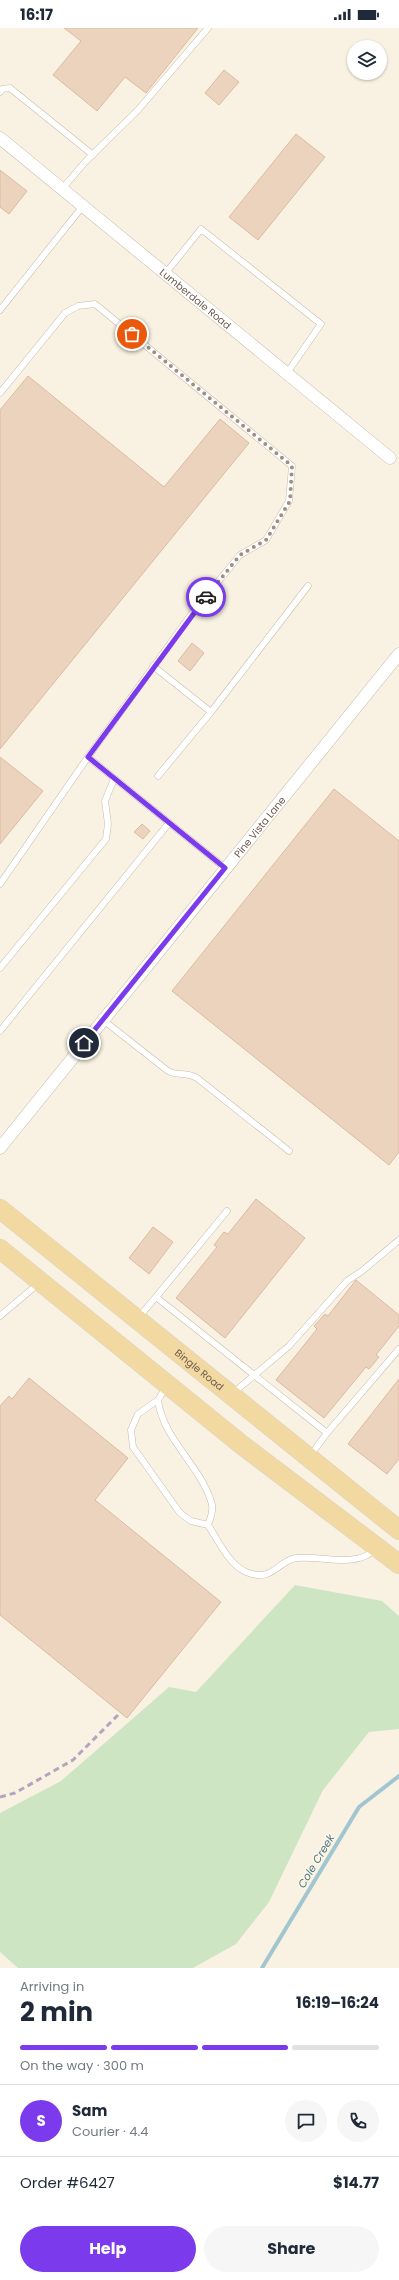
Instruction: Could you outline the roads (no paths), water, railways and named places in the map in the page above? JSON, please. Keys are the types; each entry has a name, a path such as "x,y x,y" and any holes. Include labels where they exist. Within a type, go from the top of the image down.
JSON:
{"main road":[{"name":"Bingle Road","path":"0,1209 308,1458 397,1524"},
{"path":"0,1249 242,1445 378,1546 399,1564"},
{"path":"168,1384 187,1359"},
{"path":"378,1546 397,1524"}],"street":[{"name":"Lumberdale Road","path":"0,138 390,458"},
{"name":"Pine Vista Lane","path":"0,1148 399,654"}],"lane":[{"path":"62,189 93,155 138,110 208,28"},
{"path":"0,92 2,89 10,88 93,155"},
{"path":"0,310 83,206"},
{"path":"165,274 201,229 321,324 287,374"},
{"path":"0,393 65,313 78,306 95,304 292,466 290,501 266,540 240,555 190,616 88,757 0,884"},
{"path":"158,776 211,712 308,586"},
{"path":"153,666 211,712"},
{"path":"88,757 225,868"},
{"path":"0,968 106,839 108,824 105,801 114,779"},
{"path":"0,1031 168,823"},
{"path":"103,1020 168,1071 175,1074 190,1074 197,1078 290,1151"},
{"path":"137,1319 227,1211"},
{"path":"231,1395 257,1375 269,1361 289,1346 347,1281 362,1271 399,1240"},
{"path":"0,1316 41,1282"},
{"path":"156,1297 257,1375 327,1433"},
{"path":"308,1458 327,1433 399,1349"},
{"path":"168,1384 158,1400 138,1414 130,1430 133,1447 180,1512 191,1521 208,1525 240,1569 260,1575 274,1572 296,1558 362,1558 370,1554 378,1546"},
{"path":"158,1400 159,1412 167,1429 201,1480 211,1501 212,1513 208,1525"}],"waterway":[{"name":"Cole Creek","path":"262,1968 359,1807 399,1776"}],"railway":[{"path":"0,1797 15,1793 73,1760 118,1715"}]}
